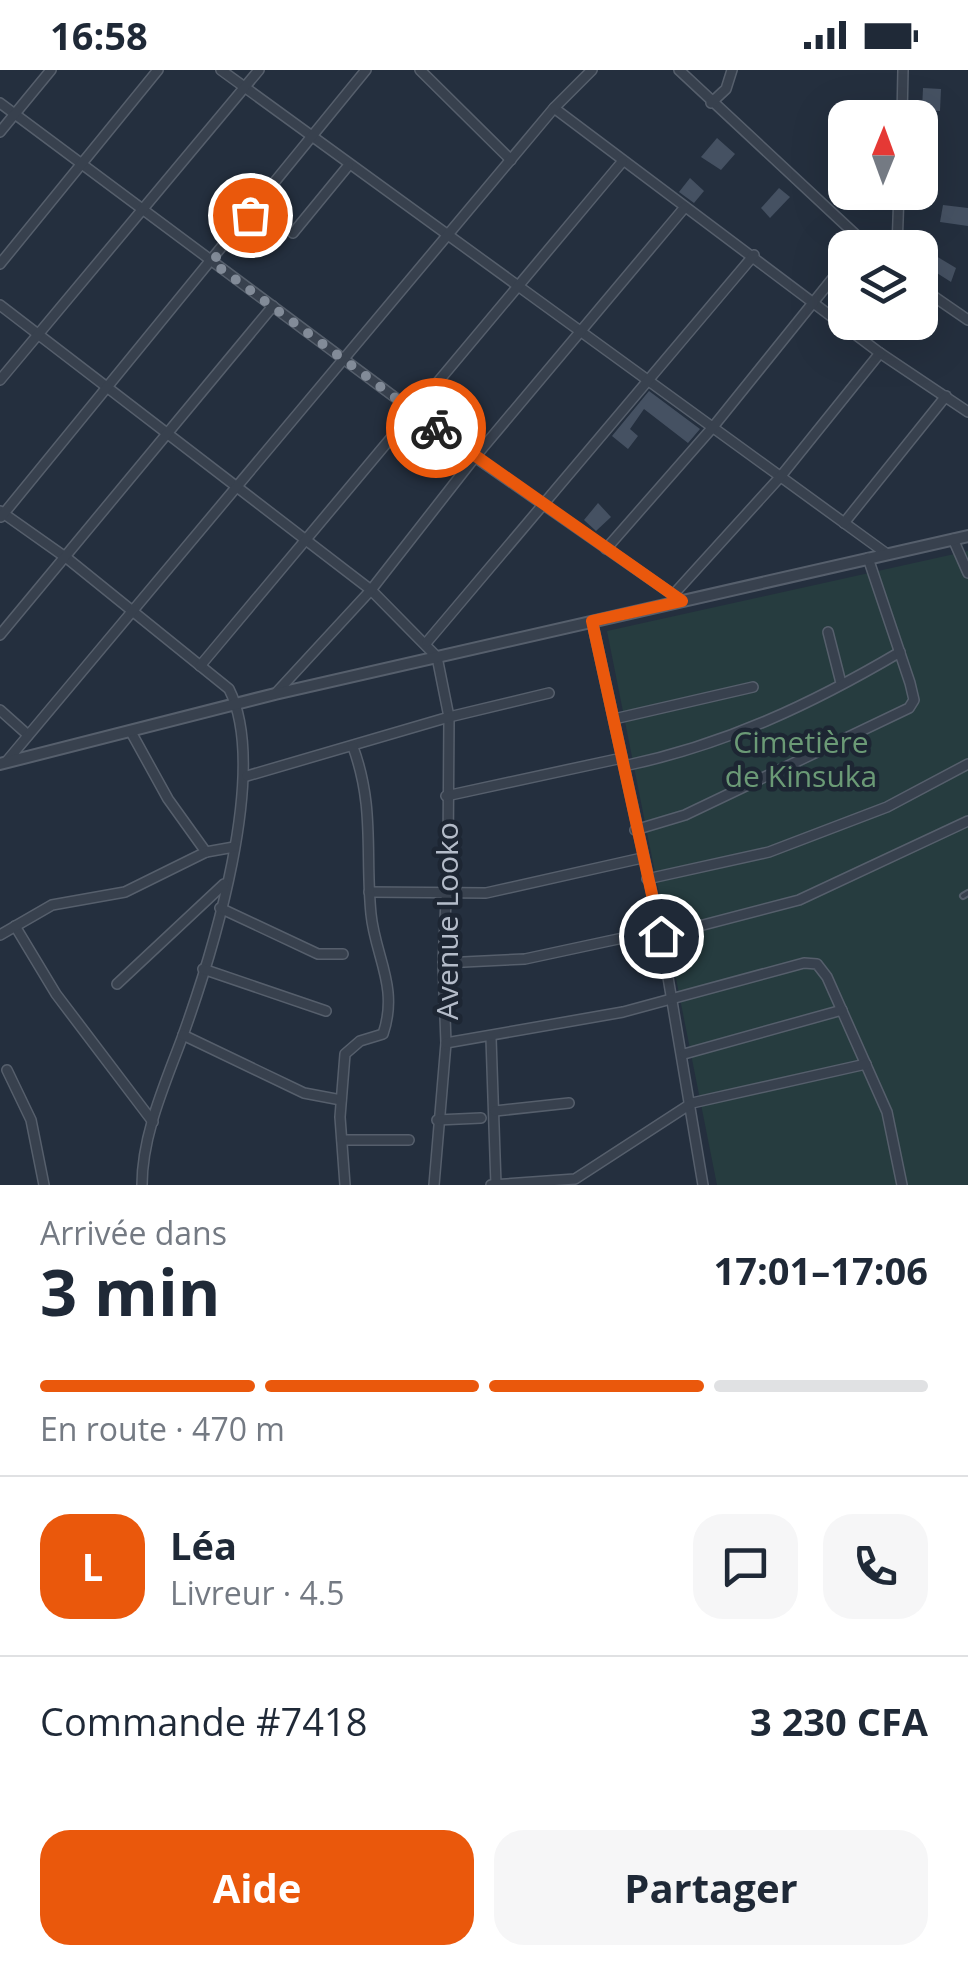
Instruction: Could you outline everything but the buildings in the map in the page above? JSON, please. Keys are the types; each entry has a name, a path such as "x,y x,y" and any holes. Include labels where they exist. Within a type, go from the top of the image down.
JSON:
{"street":[{"path":"0,132 51,70"},
{"path":"0,264 158,70"},
{"path":"221,70 887,554"},
{"path":"0,380 259,70"},
{"path":"142,1185 154,1122 220,908 234,847 246,776 236,706 229,689 68,559 1,514 366,70"},
{"path":"420,70 511,160"},
{"path":"3,763 554,108 592,70"},
{"path":"679,70 847,230"},
{"path":"711,103 726,89 732,70"},
{"path":"902,100 903,70"},
{"path":"0,103 475,456 677,598"},
{"path":"554,108 880,353 968,412"},
{"path":"200,666 309,541 622,162"},
{"path":"292,232 348,166"},
{"path":"275,694 371,590 475,456 685,207"},
{"path":"427,642 754,255"},
{"path":"606,549 828,286"},
{"path":"938,299 968,320"},
{"path":"0,305 110,385 371,590 427,642 437,657"},
{"path":"0,635 68,559 272,306"},
{"path":"677,598 782,476 880,353"},
{"path":"844,523 946,396"},
{"path":"3,763 677,598 968,536"},
{"path":"954,540 968,574"},
{"path":"635,830 685,815 909,708 914,700 868,558"},
{"path":"592,621 684,1054 703,1185"},
{"path":"828,632 841,683"},
{"path":"446,796 623,762 756,727 813,702 900,652"},
{"name":"Avenue Looko","path":"434,1185 446,1043 443,962 448,717 437,657"},
{"path":"614,719 753,686"},
{"path":"246,776 354,748 448,717 549,693"},
{"path":"0,710 28,735"},
{"path":"130,732 168,799 206,852"},
{"path":"345,1185 341,1100 345,1054 352,1045 385,1030 386,961 373,932 368,892 368,800 354,748"},
{"path":"647,879 769,852 886,807 968,764"},
{"path":"443,962 525,959 789,904 968,821"},
{"path":"0,935 52,905 125,892 206,852 234,847"},
{"path":"368,892 446,896 486,893 642,858"},
{"path":"117,984 226,883"},
{"path":"220,908 318,954 343,954"},
{"path":"15,926 56,994 154,1122"},
{"path":"446,1043 492,1038 673,999 804,963 817,964 887,1112 902,1185"},
{"path":"202,969 326,1012"},
{"path":"684,1054 842,1010"},
{"path":"183,1035 304,1093 341,1100"},
{"path":"492,1038 493,1185 575,1182 692,1103 866,1064"},
{"path":"7,1070 40,1146 44,1185"},
{"path":"495,1111 568,1102"},
{"path":"437,1120 481,1118"},
{"path":"342,1140 409,1140"}],"green space":[{"name":"Cimetière de Kinsuka","path":"968,551 968,1185 717,1185 607,631"}],"way so far":[{"path":"250,215 212,262 436,428"}],"route":[{"path":"436,428 682,601 592,621 661,936"}]}
